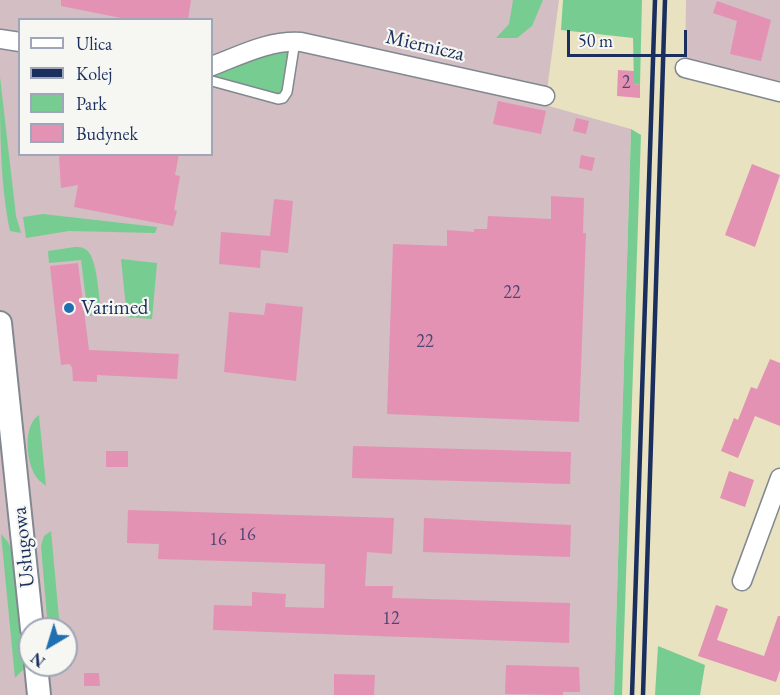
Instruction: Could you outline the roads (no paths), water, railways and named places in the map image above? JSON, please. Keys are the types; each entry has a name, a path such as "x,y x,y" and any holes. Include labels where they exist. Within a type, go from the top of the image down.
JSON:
{"street":[{"path":"0,39 18,42"},
{"name":"Miernicza","path":"213,66 270,44 295,41 545,96"},
{"path":"685,68 780,92"},
{"name":"Usługowa","path":"1,336 4,405 30,617"},
{"path":"742,581 780,478"},
{"path":"37,677 39,695"}],"lane":[{"path":"213,81 283,98 287,92 295,41"}],"railway":[{"path":"632,695 655,0"},
{"path":"643,695 665,0"}],"place":[{"name":"Varimed","path":"69,308"}]}
